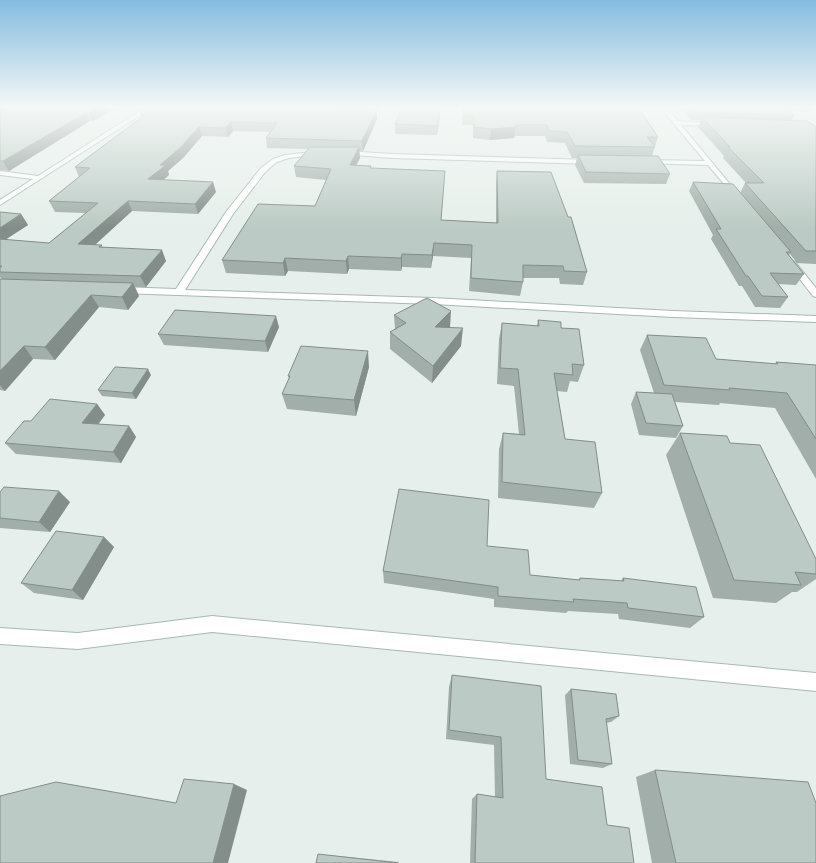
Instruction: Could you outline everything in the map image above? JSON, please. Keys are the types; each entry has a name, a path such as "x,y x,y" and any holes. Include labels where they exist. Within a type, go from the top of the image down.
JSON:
{"street":[{"path":"0,203 87,147"},
{"path":"696,147 742,202"},
{"path":"179,292 238,201 259,174 270,163 306,153 326,153"},
{"path":"340,153 400,157 603,162"},
{"path":"641,162 709,163"},
{"path":"0,173 39,178"},
{"path":"786,256 816,294"},
{"path":"109,290 433,301 673,314 816,319"},
{"path":"0,636 78,641 212,624 816,682"}],"building":[{"path":"0,147 27,147 3,161 0,161"},
{"path":"102,147 181,147 160,165 166,165 148,179 213,182 195,204 128,201 78,244 102,245 99,247 162,250 140,276 0,272 0,268 2,266 0,266 0,239 49,243 98,203 49,201 90,168 75,167"},
{"path":"310,147 359,147 350,165 371,166 370,168 445,171 441,220 498,223 497,171 551,172 568,217 571,217 587,272 564,271 563,266 523,265 523,282 471,278 472,245 434,243 432,255 402,254 401,258 348,256 346,261 285,258 283,263 222,260 258,204 315,206 331,169 294,166"},
{"path":"728,147 816,147 816,251 806,251 745,183 764,183"},
{"path":"578,155 658,156 670,174 586,172"},
{"path":"693,182 733,184 791,252 786,252 804,274 770,273 788,297 762,296 748,276 746,276 716,229 721,229"},
{"path":"0,212 21,214 0,228"},
{"path":"0,279 133,283 122,297 91,295 45,347 24,346 0,371"},
{"path":"427,298 451,311 435,327 463,328 433,366 390,332 406,323 394,315"},
{"path":"175,310 276,316 265,341 158,334"},
{"path":"538,320 561,322 561,328 579,329 584,365 572,364 573,375 554,373 565,439 595,442 602,493 502,482 503,433 525,435 518,369 500,368 502,323 539,326"},
{"path":"647,335 706,338 716,359 778,364 776,362 816,365 816,439 787,393 729,388 730,390 664,385"},
{"path":"301,346 368,351 354,400 282,394"},
{"path":"115,367 148,369 132,393 98,390"},
{"path":"636,392 672,394 683,426 646,423"},
{"path":"50,399 97,404 82,423 129,426 113,452 5,443 24,421 31,421"},
{"path":"680,433 727,436 730,443 760,445 816,559 816,574 795,572 801,585 734,580"},
{"path":"4,487 59,491 39,522 0,518 0,492"},
{"path":"399,489 489,500 487,546 528,550 530,575 580,580 580,578 624,581 623,578 696,587 704,617 628,608 627,603 573,599 574,602 498,596 498,587 383,571"},
{"path":"56,531 104,537 72,590 21,583"},
{"path":"452,675 541,686 546,779 602,787 607,825 629,828 634,863 475,863 477,794 503,798 501,737 449,730"},
{"path":"571,689 616,694 619,716 606,719 612,764 578,760"},
{"path":"655,770 808,782 816,803 816,863 676,863"},
{"path":"184,779 234,784 213,863 0,863 0,796 56,782 176,803"},
{"path":"318,854 398,863 316,863"}]}
